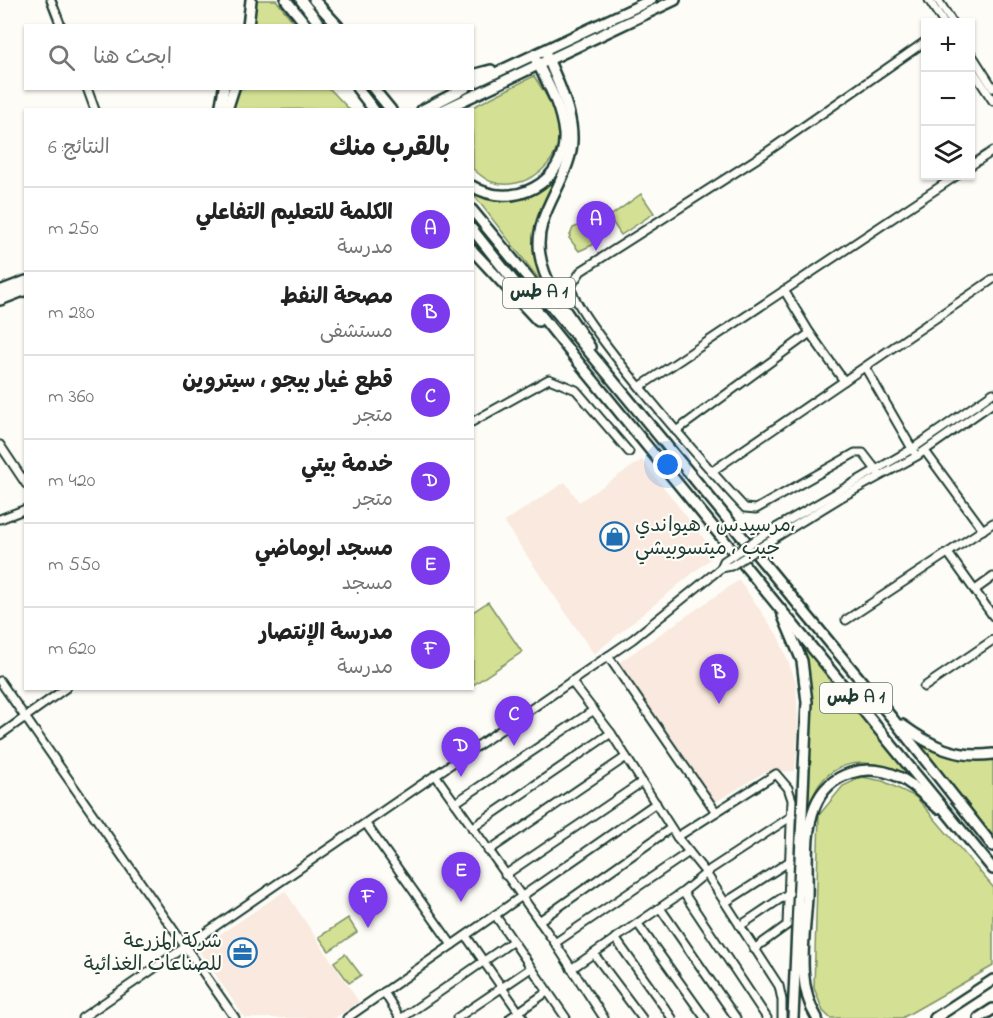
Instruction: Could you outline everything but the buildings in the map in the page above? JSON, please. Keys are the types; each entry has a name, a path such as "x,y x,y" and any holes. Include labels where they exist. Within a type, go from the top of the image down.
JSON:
{"highway":[{"path":"248,24 251,0"},
{"path":"286,0 305,24"},
{"path":"301,0 319,24"},
{"path":"314,0 336,24"},
{"path":"547,55 651,0"},
{"path":"447,108 536,60 675,0"},
{"path":"547,55 568,110 571,149 539,231 540,258 552,288 607,375"},
{"path":"474,75 536,60"},
{"path":"474,187 490,195 511,196 540,184 554,170 563,143 561,115 551,88 536,60"},
{"path":"474,83 502,69"},
{"path":"220,108 224,90"},
{"path":"228,108 233,90"},
{"path":"358,90 372,108"},
{"path":"375,90 389,107"},
{"path":"426,108 461,90"},
{"name":"طس A 1","path":"474,212 892,718 993,846"},
{"name":"طس A 1","path":"474,232 574,358 993,869"},
{"path":"474,251 574,358"},
{"path":"0,291 24,282"},
{"path":"0,300 24,291"},
{"path":"776,603 802,661 807,702 793,1018"},
{"path":"892,718 925,742 944,751 962,755 993,754"},
{"path":"817,1018 806,994 804,966 810,835 814,807 820,797 830,783 855,770 888,772 907,782 955,822"},
{"path":"936,1017 993,980"},
{"path":"979,1018 993,1009"}],"street":[{"path":"51,0 60,24"},
{"path":"929,0 940,18"},
{"path":"938,0 949,18"},
{"path":"877,472 863,453 855,453 752,509 745,508 676,431 641,386 572,295 571,283 577,276 764,154 921,44"},
{"path":"975,60 993,88"},
{"path":"974,72 993,100"},
{"path":"88,90 94,108"},
{"path":"975,163 993,151"},
{"path":"641,386 950,180"},
{"path":"711,472 993,279"},
{"path":"784,290 810,333 844,381"},
{"path":"676,431 810,333"},
{"path":"864,367 917,456"},
{"path":"474,421 542,380 549,379 576,390 629,452"},
{"path":"82,1018 608,656 721,568 731,566 992,398"},
{"path":"721,568 724,561 760,537 877,472 925,451 992,398"},
{"path":"0,445 24,481"},
{"path":"925,451 983,530"},
{"path":"0,519 24,510"},
{"path":"846,620 993,523"},
{"path":"948,553 993,616"},
{"path":"975,590 993,577"},
{"path":"924,687 993,640"},
{"path":"608,656 716,812"},
{"path":"0,681 235,1018"},
{"path":"571,681 611,733 677,837 726,902 778,987 782,1000 782,1018"},
{"path":"0,735 63,690"},
{"path":"455,803 594,710"},
{"path":"472,828 611,733"},
{"path":"488,851 626,757"},
{"path":"677,837 776,774 792,794 787,925 754,949"},
{"path":"436,776 555,943 604,1018"},
{"path":"505,875 642,782"},
{"path":"347,1018 656,803"},
{"path":"571,969 683,892 706,873 792,816"},
{"path":"366,824 452,945"},
{"path":"539,921 671,828"},
{"path":"555,943 689,852"},
{"path":"726,902 790,861"},
{"path":"683,892 767,1018"},
{"path":"740,926 789,893"},
{"path":"660,908 736,1018"},
{"path":"495,915 565,1018"},
{"path":"638,924 705,1018"},
{"path":"465,936 521,1015"},
{"path":"615,938 672,1018"},
{"path":"384,992 401,1018 513,941"},
{"path":"594,954 642,1018"},
{"path":"457,1018 531,968"},
{"path":"510,1018 521,1015 547,992"}],"shaded area":[{"path":"642,460 716,554 594,654 504,522 565,482 579,502"},
{"path":"739,580 778,636 796,682 798,727 795,771 765,772 714,803 614,666"},
{"path":"285,891 359,1002 335,1018 245,1018 198,949"}],"green space":[{"path":"255,0 276,0 295,24 252,24"},
{"path":"534,76 555,112 559,126 556,151 549,162 530,178 518,183 505,184 489,181 474,170 474,108 471,108"},
{"path":"240,90 331,90 348,108 233,108"},
{"path":"562,167 536,232 543,277 538,278 474,195 474,189 499,199 523,199 544,188"},
{"path":"641,194 654,213 621,235 609,217"},
{"path":"580,225 587,226 597,243 579,251 569,238 573,228"},
{"path":"488,602 522,652 474,684 474,611"},
{"path":"798,635 922,786 898,771 884,766 870,763 842,767 829,774 819,785 806,815 808,675 806,654"},
{"path":"912,735 931,747 950,754 971,757 993,756 993,836"},
{"path":"862,777 883,781 916,797 993,887 993,966 902,1018 830,1018 823,1011 814,988 819,815 843,786"},
{"path":"348,918 357,932 329,951 319,937"},
{"path":"345,954 361,975 349,983 334,962"}],"place":[{"name":"الكلمة للتعليم التفاعلي","path":"596,251"},
{"name":"مرسيدس ، هيواندي، جيب ، ميتسوبيشي","path":"614,537"},
{"name":"مصحة النفط","path":"719,704"},
{"name":"قطع غيار بيجو ، سيتروين","path":"514,746"},
{"name":"خدمة بيتي","path":"461,777"},
{"name":"مسجد ابوماضي","path":"461,902"},
{"name":"مدرسة الإنتصار","path":"368,928"},
{"name":"شركة المزرعة للصناعات الغذائية","path":"243,953"}]}
